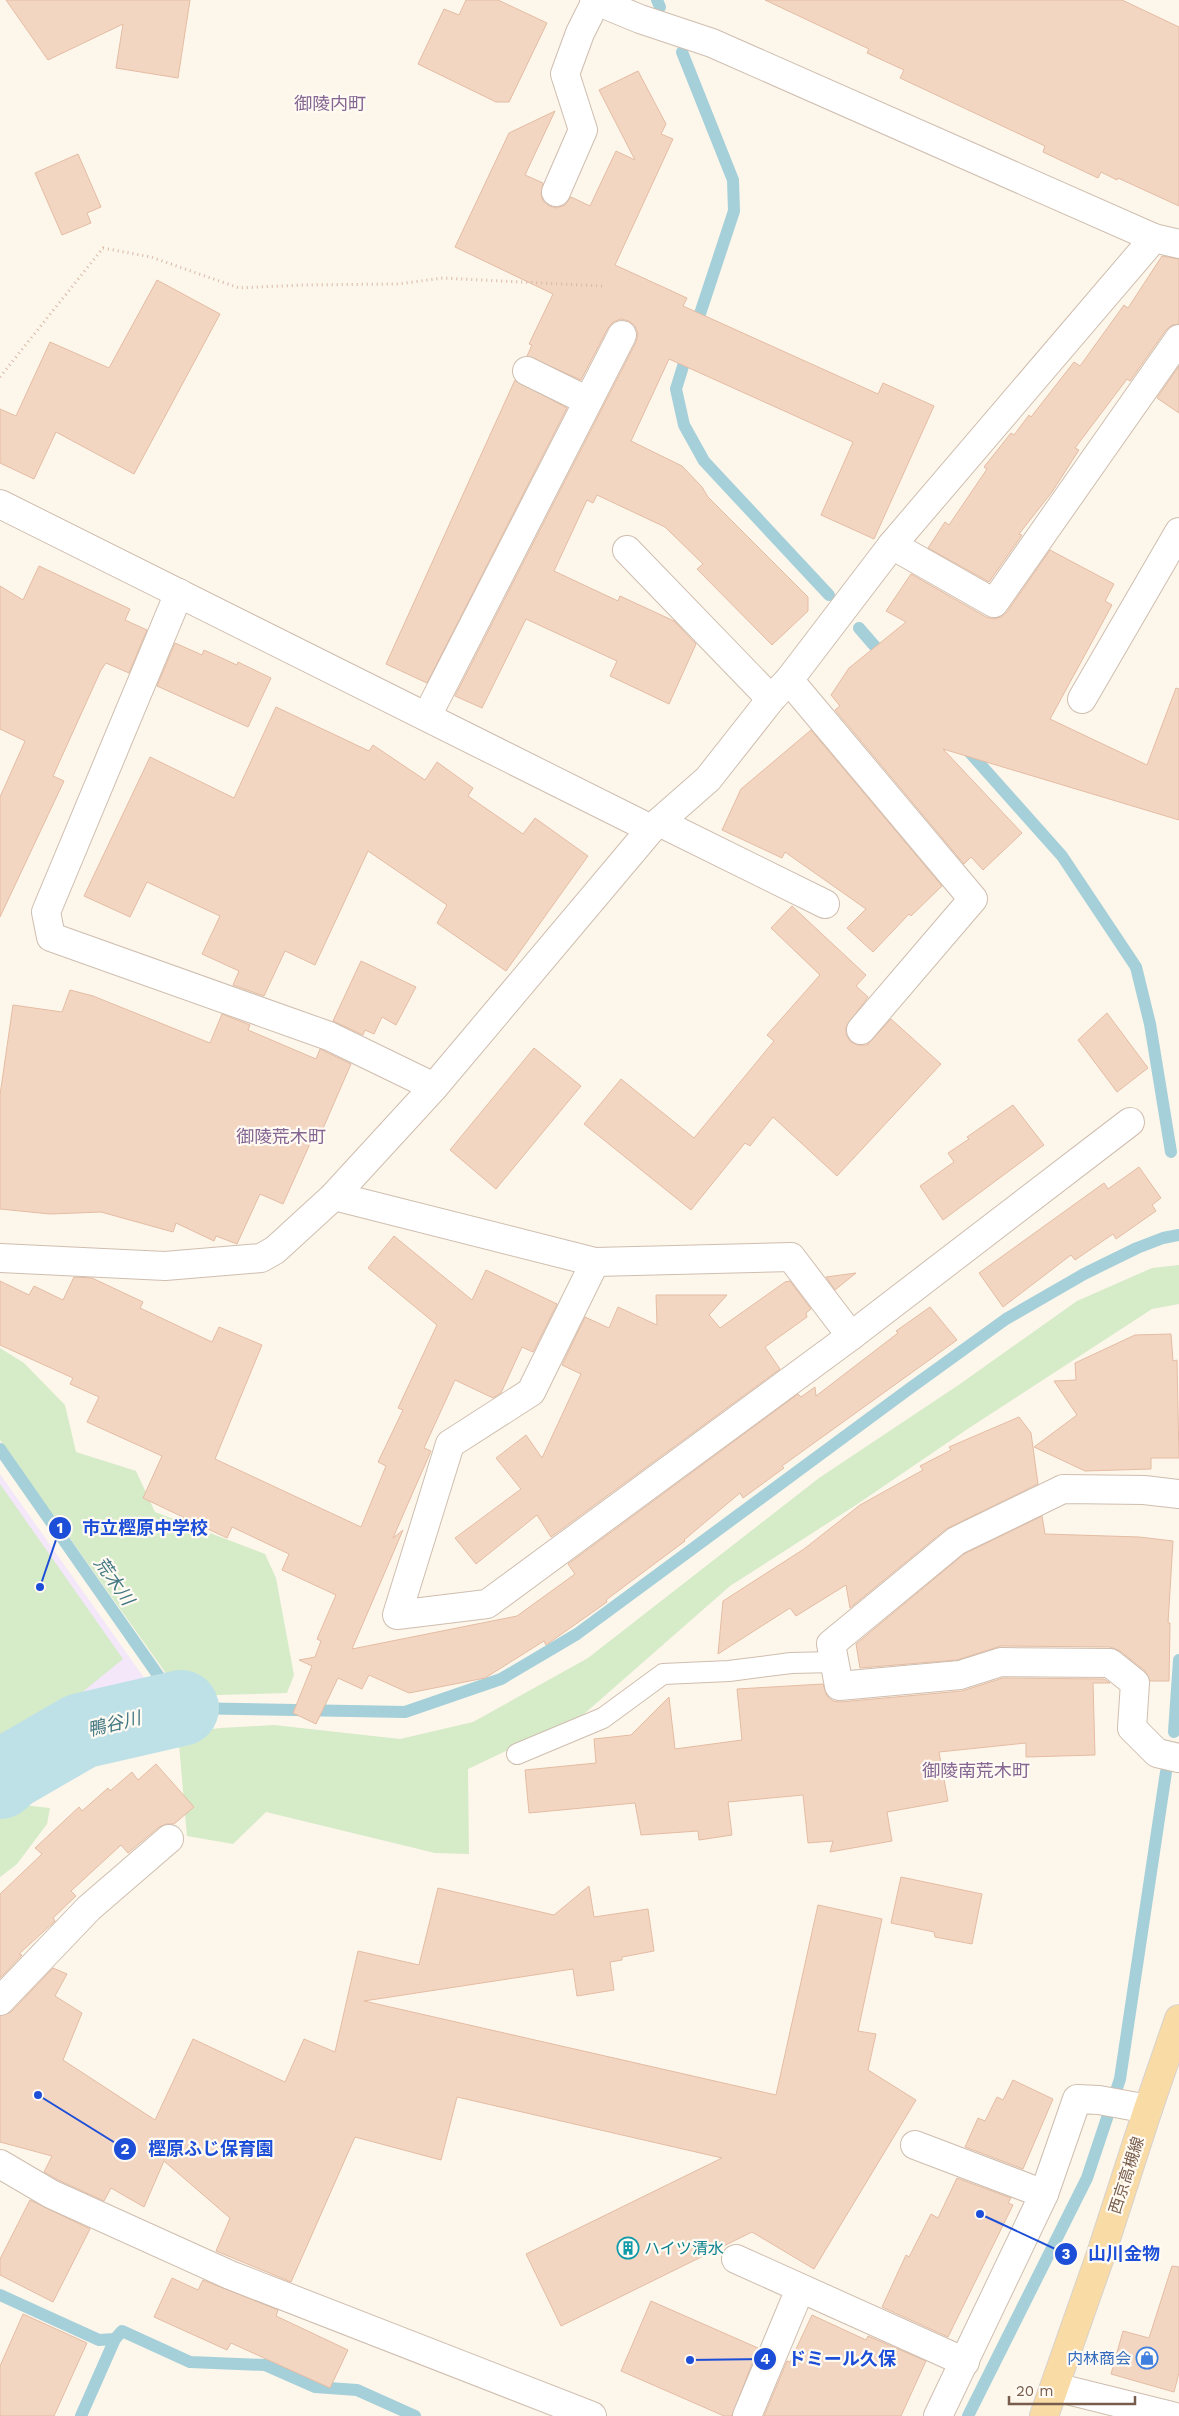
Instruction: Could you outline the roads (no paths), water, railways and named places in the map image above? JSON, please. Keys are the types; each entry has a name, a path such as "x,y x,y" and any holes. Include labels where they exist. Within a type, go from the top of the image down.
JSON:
{"main road":[{"name":"西京高槻線","path":"1044,2416 1102,2254 1124,2104 1179,2020"}],"street":[{"path":"0,1258 165,1266 261,1258 275,1250 334,1196 434,1086 655,825 708,779 892,545 1167,241 712,44 640,19 595,0 580,33 565,74 583,130 556,192"},
{"path":"427,716 622,335"},
{"path":"892,545 994,603 1179,340"},
{"path":"527,371 588,401"},
{"path":"0,504 427,716 826,904"},
{"path":"1082,699 1179,532"},
{"path":"627,550 780,689 973,899 861,1030"},
{"path":"178,593 46,912 51,937 329,1036 434,1086"},
{"path":"595,1262 531,1392 450,1444 397,1616 488,1604 851,1336 1130,1122"},
{"path":"334,1196 595,1262 791,1257 851,1336"},
{"path":"1179,1494 1144,1490 1063,1489 956,1541 831,1644 839,1686 960,1675 1000,1662 1110,1663 1135,1683 1132,1728 1157,1753 1179,1758"},
{"path":"0,2001 89,1908 169,1839"},
{"path":"938,2416 1044,2194 1077,2099 1124,2104"},
{"path":"915,2145 1044,2194"},
{"path":"0,2164 51,2194 230,2275 592,2416"},
{"path":"736,2259 965,2362"},
{"path":"747,2416 800,2289"},
{"path":"1055,2387 1172,2416"}],"lane":[{"path":"516,1754 603,1718 663,1674 729,1671 791,1664 835,1662"}],"waterway":[{"path":"657,0 660,7"},
{"path":"682,52 733,180 734,211 695,329"},
{"path":"688,350 676,389 684,425 704,461 829,595"},
{"path":"859,628 885,658"},
{"path":"964,746 1062,856 1136,967 1150,1024 1171,1152"},
{"name":"荒木川","path":"0,1449 181,1708 405,1712 501,1679 577,1634 1006,1319 1084,1274 1137,1248 1163,1238 1179,1235"},
{"path":"1174,1732 1179,1660"},
{"name":"鴨谷川","path":"0,1781 10,1772 81,1731 181,1708"},
{"path":"968,2416 1087,2178 1120,2079 1166,1772"},
{"path":"0,2295 99,2340 115,2339 122,2331 190,2362 265,2365 315,2387 357,2390 415,2416"},
{"path":"81,2416 115,2339"}],"place":[{"name":"市立樫原中学校","path":"40,1587"},
{"name":"樫原ふじ保育園","path":"38,2095"},
{"name":"山川金物","path":"980,2214"},
{"name":"ハイツ清水","path":"628,2248"},
{"name":"内林商会","path":"1147,2358"},
{"name":"ドミール久保","path":"690,2360"}],"district":[{"name":"御陵内町","path":"330,104"},
{"name":"御陵荒木町","path":"281,1137"},
{"name":"御陵南荒木町","path":"976,1771"}]}
